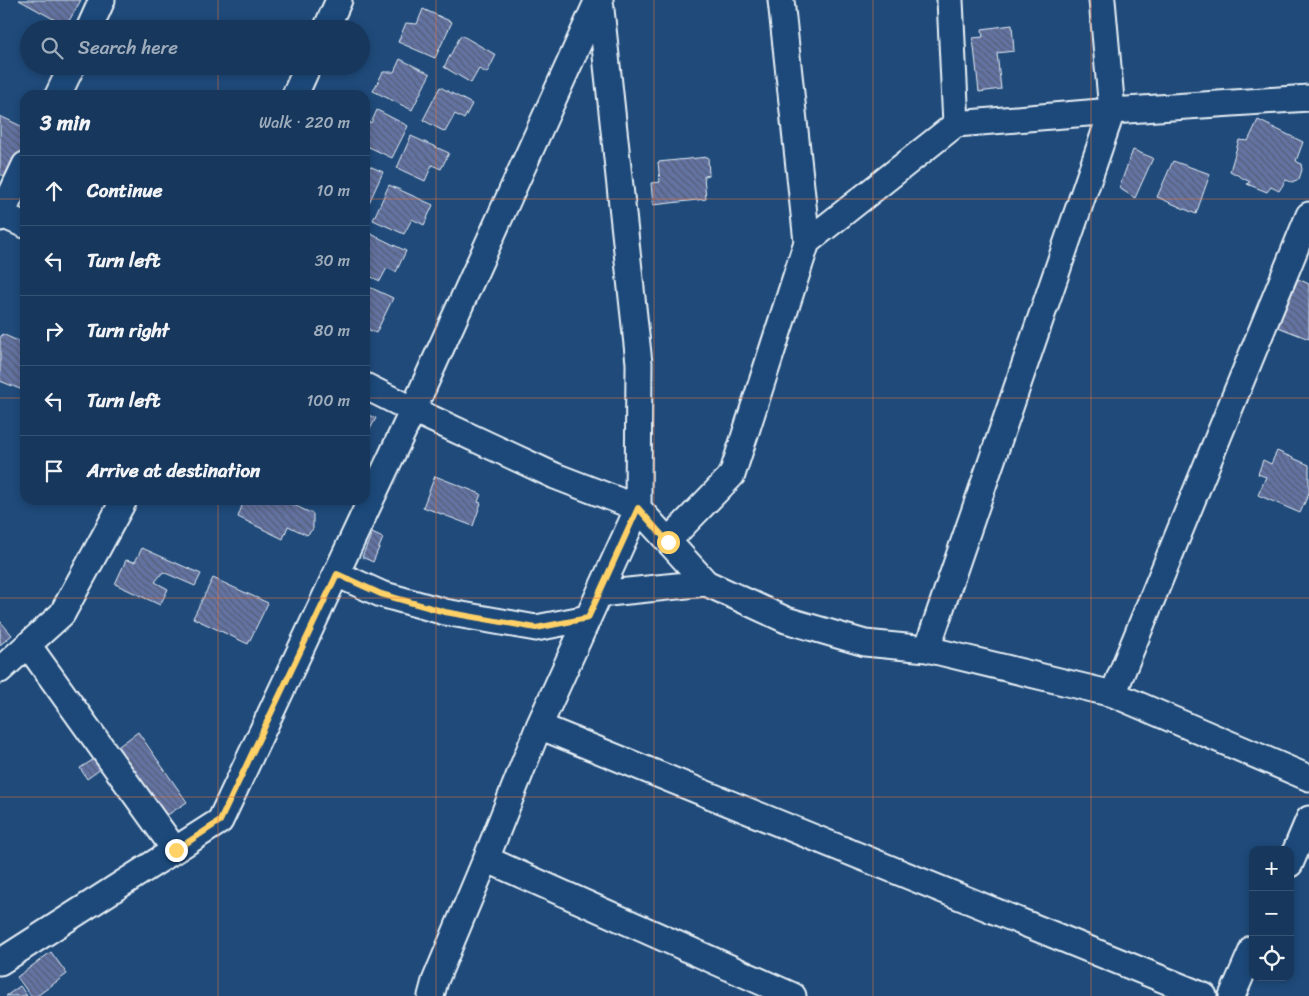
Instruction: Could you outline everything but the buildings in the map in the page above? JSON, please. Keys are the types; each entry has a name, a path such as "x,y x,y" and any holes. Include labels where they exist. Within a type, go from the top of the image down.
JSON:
{"street":[{"path":"93,20 102,0"},
{"path":"330,20 339,0"},
{"path":"370,504 599,0"},
{"path":"412,996 433,988 539,726 638,508 639,363 599,0"},
{"path":"668,542 732,475 807,242 781,0"},
{"path":"950,0 956,124"},
{"path":"927,649 1112,111 1102,0"},
{"path":"60,90 68,75"},
{"path":"297,90 304,75"},
{"path":"807,242 956,124 1112,111 1309,98"},
{"path":"20,175 0,216 20,223"},
{"path":"1113,694 1309,215"},
{"path":"370,388 555,476 638,508 706,583 786,620 865,642 927,649 1113,694 1309,778"},
{"path":"0,670 62,614 121,505"},
{"path":"0,962 220,821 369,505"},
{"path":"337,574 381,594 445,612 536,628 588,618"},
{"path":"599,594 706,583"},
{"path":"28,645 176,850"},
{"path":"539,726 1204,996"},
{"path":"1294,857 1306,835"},
{"path":"486,860 793,996"},
{"path":"1232,996 1249,957"}],"route":[{"path":"176,850 220,821 337,574 381,594 445,612 536,628 588,618 638,508 668,542"}]}
